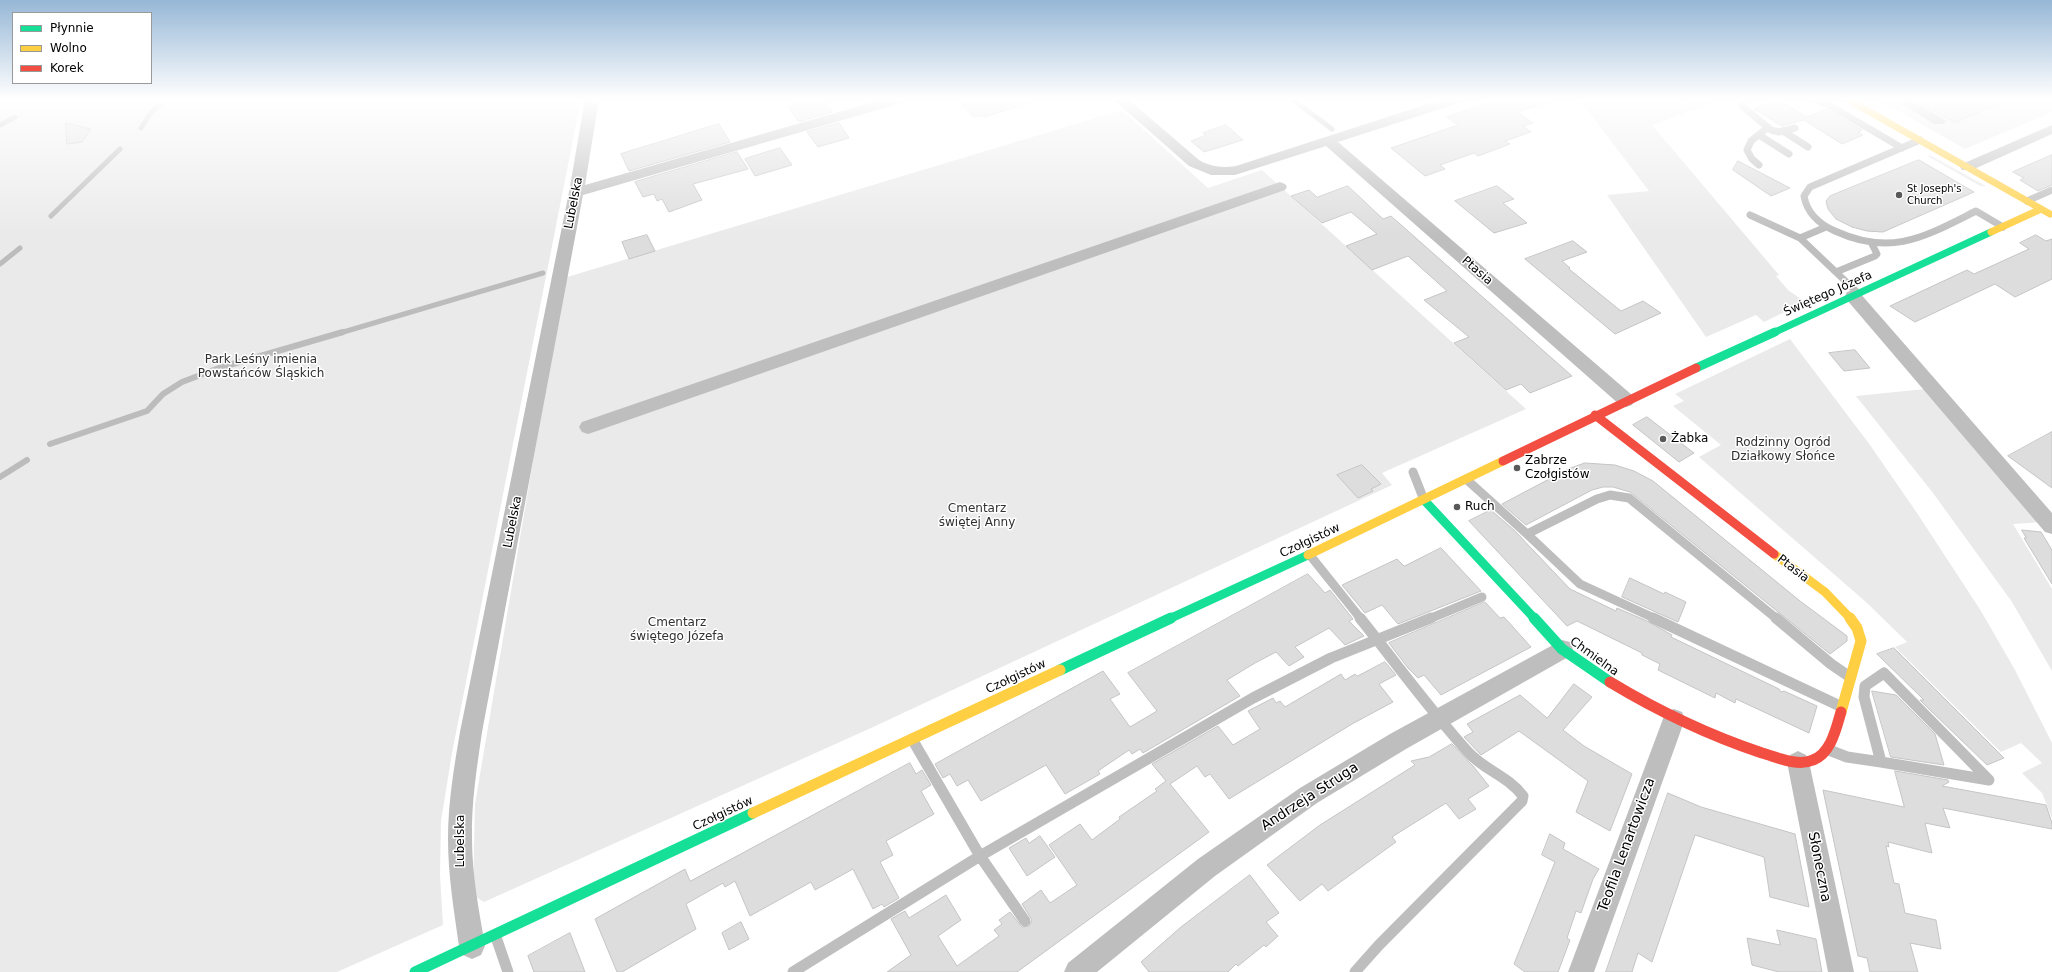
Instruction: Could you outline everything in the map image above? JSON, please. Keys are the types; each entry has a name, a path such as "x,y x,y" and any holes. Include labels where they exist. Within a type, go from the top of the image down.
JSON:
{"street":[{"name":"Lubelska","path":"472,946 463,891 460,853 461,817 471,732 584,144"},
{"path":"576,192 742,144"},
{"path":"1172,144 1194,163 1208,170 1217,172 1234,171 1317,144"},
{"name":"Ptasia","path":"1332,144 1626,400"},
{"path":"1928,144 2052,216"},
{"path":"1967,167 2018,144"},
{"path":"588,427 1280,187"},
{"name":"Świętego Józefa","path":"1626,400 2041,209"},
{"path":"1856,295 2052,524"},
{"name":"Czołgistów","path":"415,972 912,738 1424,500 1626,400"},
{"name":"Ptasia","path":"1595,415 1838,604 1854,619 1860,629 1861,641 1829,750"},
{"name":"Chmielna","path":"1424,500 1562,649 1627,694 1674,719 1746,748 1798,762"},
{"name":"Andrzeja Struga","path":"1077,972 1146,913 1238,845 1343,774 1562,649"},
{"name":"Teofila Lenartowicza","path":"1581,972 1674,719"},
{"path":"1798,762 1812,762 1829,750"},
{"name":"Słoneczna","path":"1798,762 1841,972"}],"lane":[{"path":"1748,144 1747,148 1749,158 1759,166"},
{"path":"1774,144 1789,154"},
{"path":"1804,144 1808,147"},
{"path":"1896,144 1902,148"},
{"path":"1910,144 1815,184 1806,191 1804,196 1808,210 1826,228 1842,236 1872,244 1903,244 1976,211 2003,227"},
{"path":"2027,201 2052,190"},
{"path":"1750,215 1800,238 1836,272 1856,295"},
{"path":"1800,238 1826,228"},
{"path":"1836,272 1875,256 1877,251 1872,244"},
{"path":"1413,472 1424,500"},
{"path":"1466,479 1580,584 1842,707"},
{"path":"1527,534 1597,499 1610,495 1629,498 1812,649 1850,678"},
{"path":"1309,554 1388,656 1478,763 1514,784 1522,796 1522,801 1379,945 1355,972"},
{"path":"793,972 934,886 980,856 1253,698 1331,658 1482,597"},
{"path":"1829,750 1847,757 1881,763 1988,780 1884,673 1865,686 1864,698 1881,763"},
{"path":"912,738 980,856 1025,921"},
{"path":"495,935 508,972"}],"green space":[{"name":"Park Leśny imienia Powstańców Śląskich","path":"0,144 572,144 452,753 441,821 440,875 443,925 337,972 0,972"},
{"path":"1008,144 1160,144 1208,188 1262,170 1526,409 1382,473 1392,485 871,728 484,902 473,895 475,804 564,278"},
{"path":"1614,144 1668,144 1779,275 1776,276 1788,290 1805,302 1764,322 1756,315 1706,337 1607,195 1649,191"},
{"path":"1957,144 1976,144 1965,149"},
{"path":"1930,155 1986,186 1980,186 1928,156"},
{"name":"Rodzinny Ogród Działkowy Słońce","path":"1790,339 1870,445 1917,513 1981,611 2015,670 2052,743 2052,818 2042,793 2022,773 2042,763 2021,743 2001,752 1895,647 1907,642 1866,602 1699,457 1721,445 1673,406 1684,401 1675,394"},
{"path":"1925,389 2044,522 2013,524 2052,589 2052,671 2012,602 1933,493 1856,396"}],"building":[{"path":"652,144 722,144 629,171 621,154"},
{"path":"816,144 827,144 818,147"},
{"path":"1195,144 1229,144 1204,152"},
{"path":"1402,144 1509,144 1478,156 1474,153 1440,165 1445,169 1425,176 1391,148"},
{"path":"780,148 792,165 755,176 745,159"},
{"path":"737,152 748,169 693,184 702,200 669,212 662,199 657,201 654,194 643,197 635,182"},
{"path":"2052,155 2052,185 2038,191 2020,180 2024,178 2013,172"},
{"name":"St Joseph's Church","path":"1919,160 1974,192 1883,232 1867,231 1852,227 1836,219 1828,209 1826,201 1830,196"},
{"path":"1738,161 1790,188 1771,196 1733,170"},
{"path":"1348,186 1383,219 1391,216 1572,376 1530,393 1521,384 1506,390 1454,343 1469,337 1424,300 1447,291 1408,256 1372,270 1346,246 1377,234 1351,212 1322,223 1291,196 1309,190 1317,197"},
{"path":"1497,186 1514,199 1503,203 1527,223 1494,233 1455,201"},
{"path":"647,235 655,251 629,259 622,242"},
{"path":"2036,235 2046,241 2052,239 2052,279 2015,297 1995,284 1915,322 1890,306 1967,270 1974,274 2029,249 2020,243"},
{"path":"1573,241 1587,252 1562,261 1570,268 1569,269 1621,311 1643,301 1661,313 1615,334 1525,259"},
{"path":"1855,350 1870,368 1844,371 1829,353"},
{"path":"1647,417 1694,453 1679,462 1633,425"},
{"path":"2052,432 2052,488 2008,456"},
{"path":"1585,463 1615,465 1634,471 1653,481 1800,601 1847,636 1847,641 1830,654 1630,492 1613,487 1603,487 1592,490 1526,525 1502,504 1568,469"},
{"path":"1362,465 1381,484 1371,489 1373,491 1358,498 1337,475"},
{"path":"1491,510 1515,531 1570,589 1616,611 1617,608 1647,621 1672,635 1671,637 1779,689 1781,692 1784,691 1817,706 1809,733 1736,699 1735,703 1716,693 1715,698 1658,670 1660,664 1642,655 1642,653 1577,621 1567,626 1469,521"},
{"path":"2022,530 2041,532 2052,550 2052,584 2024,538 2026,538"},
{"path":"1441,548 1481,591 1398,624 1382,605 1365,613 1342,585 1397,559 1404,566"},
{"path":"1308,574 1325,593 1330,590 1353,619 1349,621 1364,636 1345,645 1329,628 1295,647 1304,657 1289,666 1276,652 1255,663 1227,680 1240,696 1143,753 1140,749 1132,754 1129,750 1098,771 1100,774 1065,794 1046,765 981,801 968,780 957,786 950,774 943,778 935,764 1103,671 1120,694 1110,699 1130,727 1157,711 1128,673"},
{"path":"1630,578 1664,594 1665,592 1686,602 1678,622 1622,597"},
{"path":"1485,602 1500,618 1504,617 1531,647 1441,695 1424,675 1418,678 1408,668 1389,643"},
{"path":"1894,648 2004,758 1987,765 1920,700 1924,700 1877,654"},
{"path":"1385,662 1396,675 1379,684 1393,702 1352,724 1229,799 1210,774 1205,777 1197,766 1170,784 1209,832 1017,972 887,972 911,955 891,919 905,911 909,918 946,895 961,920 938,936 957,966 999,936 994,930 1002,924 999,920 1010,912 1022,927 1029,926 1032,920 1022,904 1041,890 1050,903 1077,885 1049,845 1080,824 1092,840 1120,819 1119,817 1157,791 1155,789 1166,781 1152,764 1218,726 1233,745 1260,729 1248,711 1273,698 1276,703 1280,701 1285,707 1341,674 1345,680 1355,674 1357,676"},
{"path":"1574,684 1592,697 1563,730 1584,746 1632,774 1610,831 1576,812 1588,781 1519,731 1481,755 1464,737 1473,732 1467,724 1520,695 1547,718"},
{"path":"1872,691 1896,695 1935,734 1944,765 1891,757"},
{"path":"1452,744 1473,766 1489,786 1468,799 1476,809 1459,819 1446,803 1392,837 1396,842 1328,891 1322,884 1300,901 1267,865 1320,825 1415,765 1411,761 1429,757"},
{"path":"910,763 916,774 922,770 931,785 921,791 934,814 886,841 893,855 880,862 899,898 884,907 882,904 873,909 853,869 815,890 811,882 750,916 735,881 725,887 723,883 686,904 696,929 622,972 617,972 595,919 685,869 690,881"},
{"path":"1895,771 1948,780 1949,782 1942,786 2046,805 2052,823 2052,829 1943,808 1950,828 1925,823 1932,853 1888,842 1889,847 1886,846 1894,883 1899,884 1905,913 1936,920 1941,949 1910,943 1918,972 1870,972 1867,958 1858,956 1823,790 1904,807"},
{"path":"1668,793 1701,807 1795,834 1809,907 1770,897 1764,857 1695,835 1652,962 1638,953 1632,972 1606,972"},
{"path":"1550,834 1565,843 1563,849 1599,869 1593,879 1581,913 1576,911 1567,938 1570,940 1558,972 1525,972 1514,964 1555,862 1542,855"},
{"path":"1040,836 1055,857 1027,876 1009,848 1026,838 1029,843"},
{"path":"1250,875 1279,913 1266,922 1278,936 1266,947 1264,945 1238,966 1236,964 1228,972 1149,972 1141,962 1181,927"},
{"path":"741,922 749,939 729,950 722,933"},
{"path":"1777,930 1816,939 1822,972 1779,972 1752,965 1747,938 1780,945"},
{"path":"570,933 585,972 534,972 528,956"}],"waterway":[{"path":"51,216 120,149"},
{"path":"0,264 20,248"},
{"path":"340,333 543,273"},
{"path":"50,444 147,411 163,394 182,382 219,368 343,332"},
{"path":"0,477 27,460"}],"traffic: fast":[{"path":"1696,368 1991,232"},
{"path":"1424,500 1562,649 1610,682"},
{"path":"1060,670 1308,555"},
{"path":"415,972 753,813"}],"traffic: slow":[{"path":"1927,144 2050,214"},
{"path":"1991,232 2041,209"},
{"path":"1308,555 1503,461"},
{"path":"1774,554 1825,592 1849,616 1857,628 1861,641 1841,712"},
{"path":"753,813 1060,670"}],"traffic: jam":[{"path":"1503,461 1696,368"},
{"path":"1595,415 1774,554"},
{"path":"1610,682 1666,714 1706,732 1784,760 1803,763 1814,760 1829,746 1835,733 1841,712"}],"place":[{"name":"St Joseph's Church","path":"1899,195"},
{"name":"Żabka","path":"1663,439"},
{"name":"Zabrze Czołgistów","path":"1517,468"},
{"name":"Ruch","path":"1457,507"}],"park label":[{"name":"Cmentarz świętej Anny","path":"977,516"},
{"name":"Cmentarz świętego Józefa","path":"677,630"}]}
